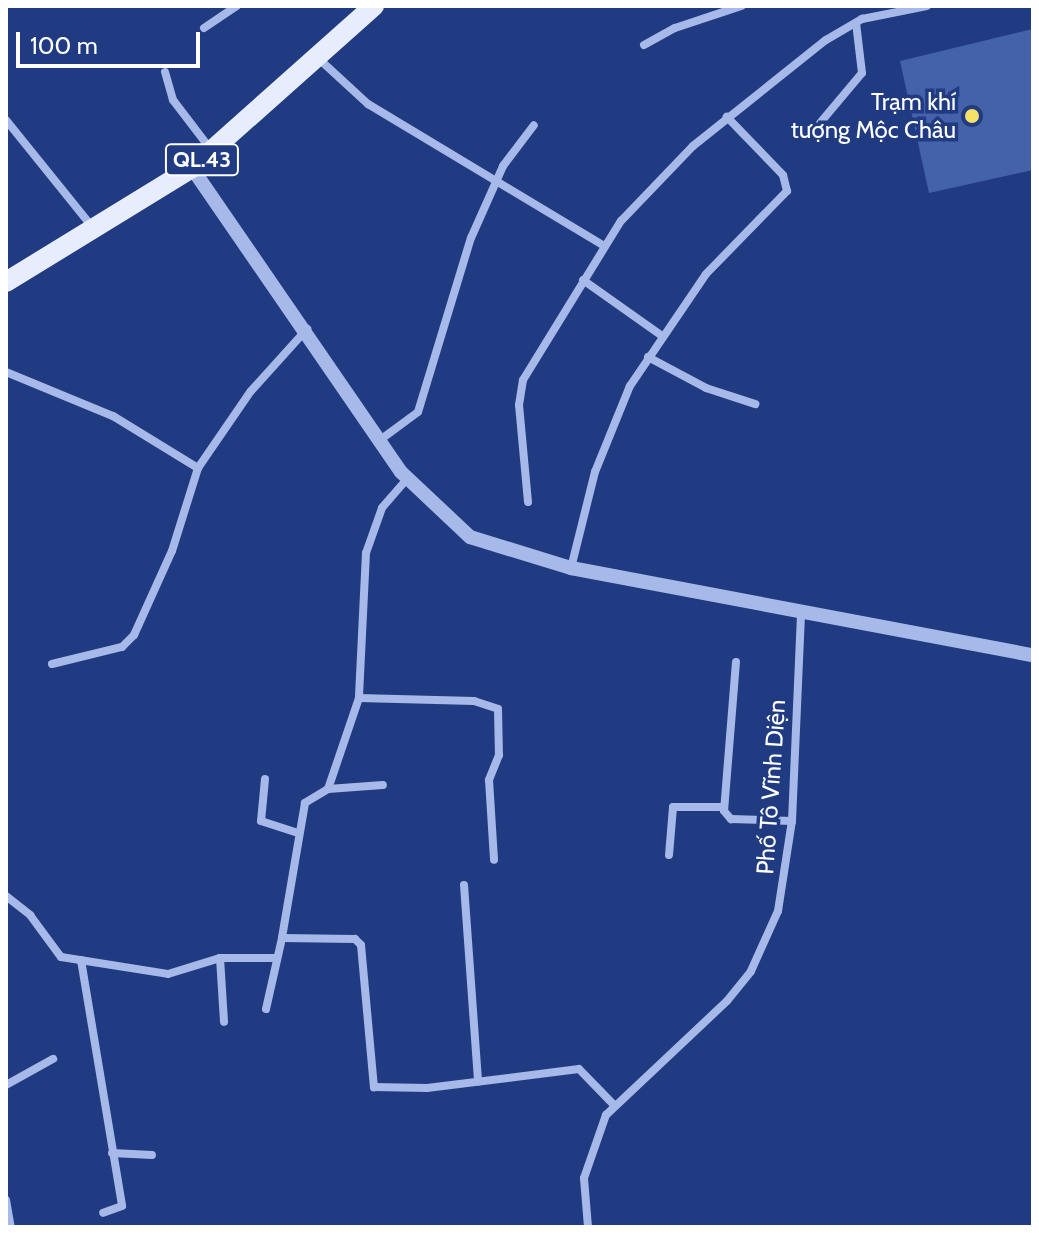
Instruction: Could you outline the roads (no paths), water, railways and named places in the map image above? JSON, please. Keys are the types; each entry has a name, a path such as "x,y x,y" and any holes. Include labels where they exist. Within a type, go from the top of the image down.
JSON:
{"main road":[{"name":"QL.43","path":"6,282 192,168 319,59 374,6"}],"street":[{"path":"204,28 237,6"},
{"path":"644,45 675,28 741,6"},
{"path":"528,502 519,405 523,380 604,246 666,170 727,117 856,23 927,6"},
{"path":"820,123 862,73 856,23"},
{"path":"319,59 354,95 497,178 604,246"},
{"path":"165,72 173,100 212,152"},
{"path":"571,568 607,438 648,357 721,255 787,191 783,175 727,117"},
{"path":"6,120 95,229"},
{"path":"380,440 408,423 425,397 460,272 497,178 534,125"},
{"path":"192,168 307,329 407,479 470,537 571,568 1033,655"},
{"path":"583,280 662,336"},
{"path":"52,664 122,647 134,635 172,551 198,468 251,391 307,329"},
{"path":"648,357 698,385 755,404"},
{"path":"6,372 113,416 198,468"},
{"path":"328,789 359,698 366,553 382,508 407,479"},
{"name":"Phố Tô Vĩnh Diện","path":"588,1227 583,1200 590,1145 614,1105 703,1027 751,971 778,911 792,821 801,613"},
{"path":"736,662 724,807 731,819 792,821"},
{"path":"359,698 474,701 498,709 499,755 489,780 494,860"},
{"path":"265,779 261,821 298,833"},
{"path":"266,1009 282,938 305,803 328,789 383,785"},
{"path":"669,855 673,807 724,807"},
{"path":"464,885 478,1082"},
{"path":"6,896 30,915 55,955 168,974 220,958 277,958"},
{"path":"282,938 355,939 361,945 374,1087 478,1082 579,1069 614,1105"},
{"path":"220,958 224,1022"},
{"path":"81,960 122,1206 103,1213"},
{"path":"6,1085 53,1059"},
{"path":"112,1153 152,1155"},
{"path":"6,1200 11,1227"}],"place":[{"name":"Trạm khí tượng Mộc Châu","path":"972,116"}]}
